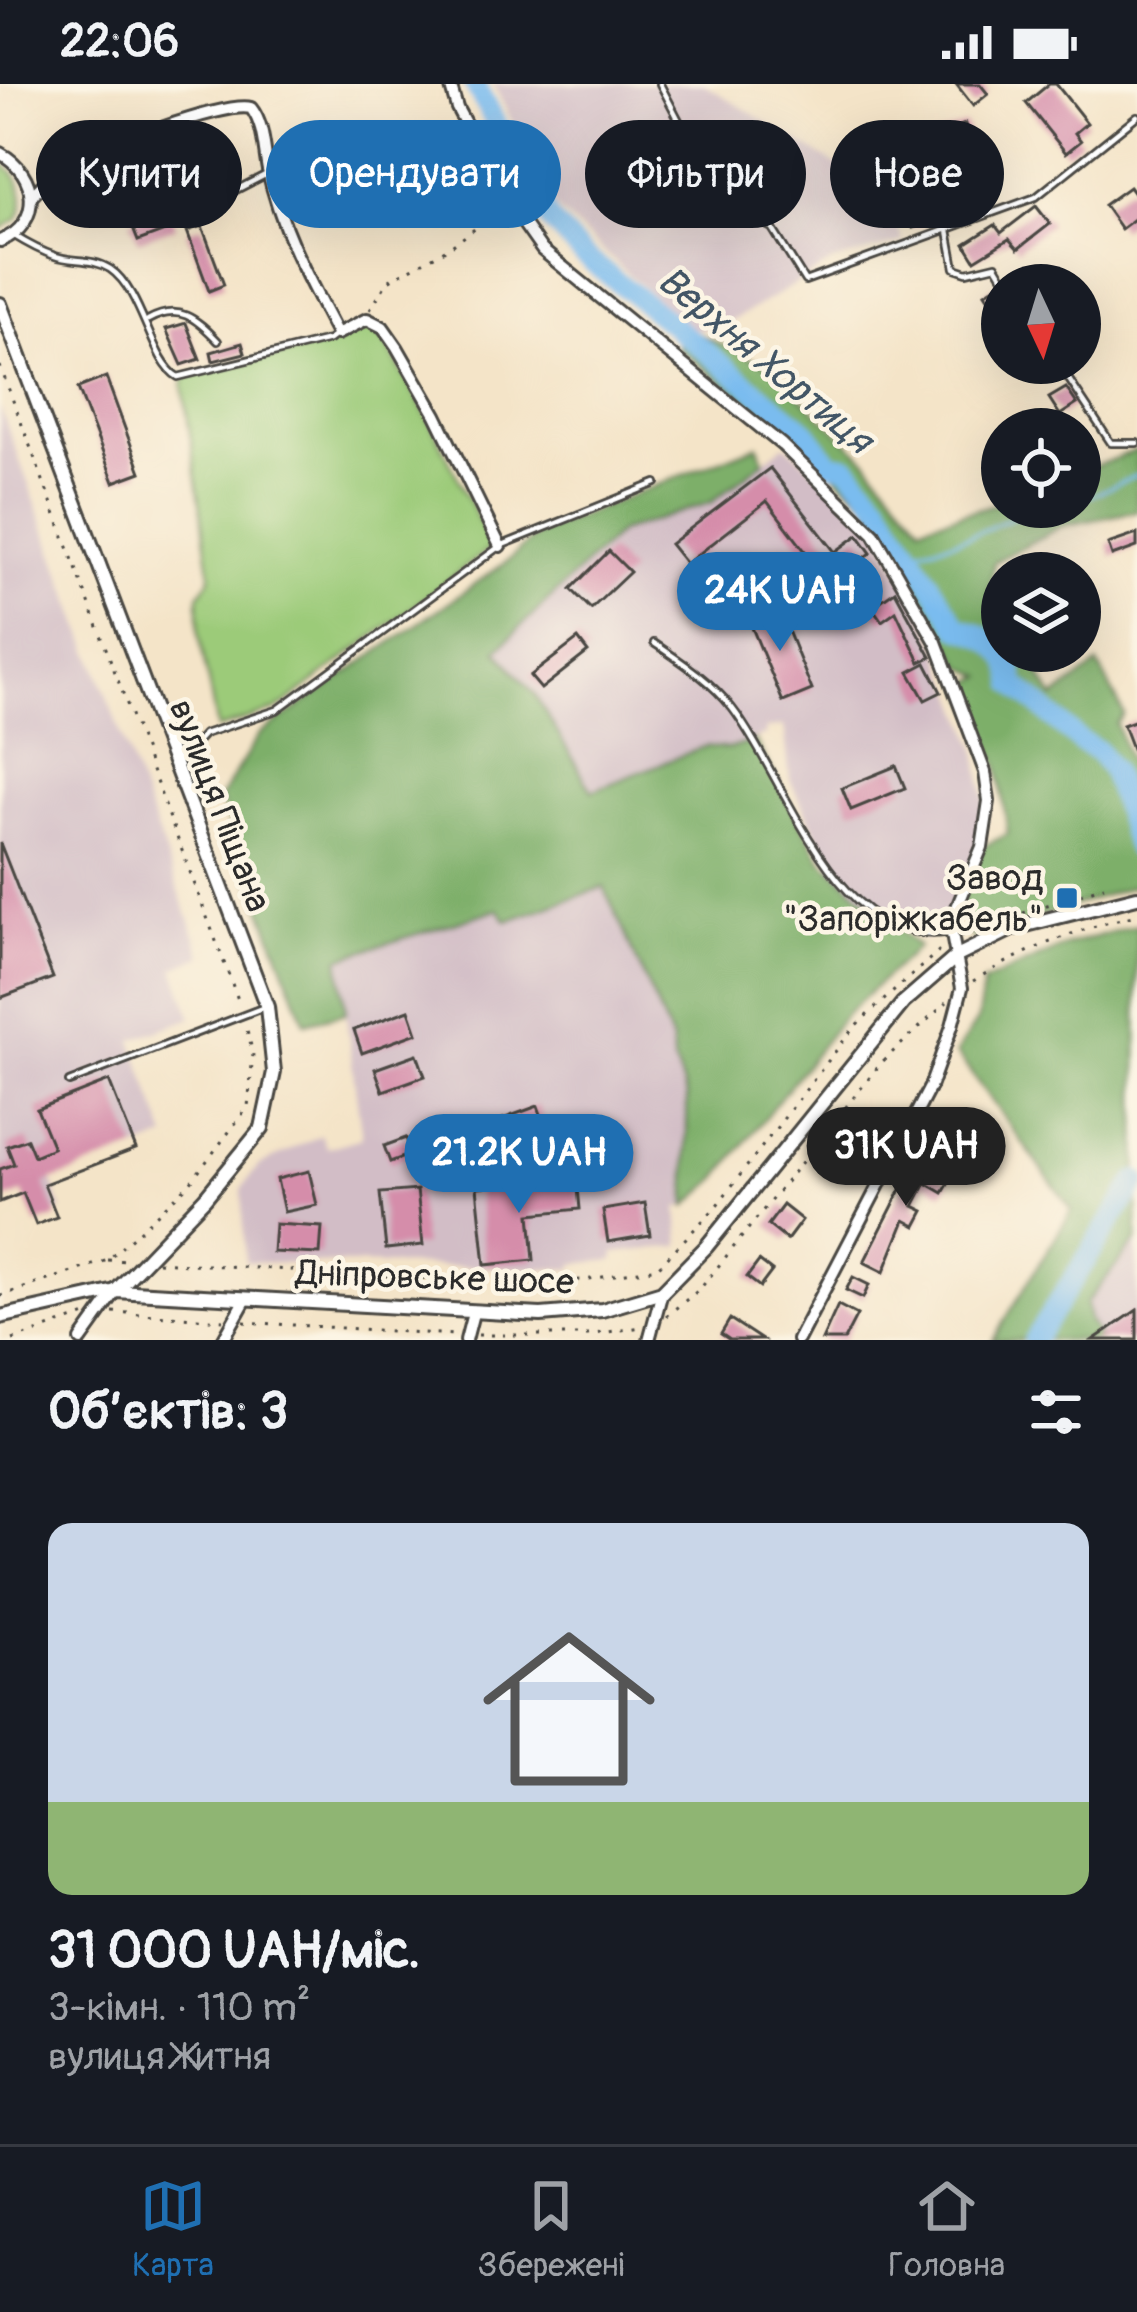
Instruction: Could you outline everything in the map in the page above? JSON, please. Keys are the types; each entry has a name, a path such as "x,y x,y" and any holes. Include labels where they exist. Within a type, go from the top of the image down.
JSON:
{"street":[{"path":"450,84 463,120"},
{"path":"32,196 75,162 235,105 251,108 259,118 266,156"},
{"path":"0,153 21,167 32,196 25,223 6,238"},
{"path":"285,228 337,334 368,319 383,327 398,347 500,546"},
{"path":"525,228 552,260 782,446 874,534 936,642 985,772 988,820 979,856 951,915 962,988 930,1087 798,1340"},
{"name":"вулиця Піщана","path":"0,304 267,1006 274,1072 262,1128 116,1291"},
{"name":"Дніпровське шосе","path":"0,1317 116,1291 473,1313 569,1314 602,1310 662,1292 706,1247 902,1003 957,956 1014,928 1137,897"},
{"path":"81,1340 116,1291"},
{"path":"649,1340 662,1292"},
{"path":"223,1340 245,1299"},
{"path":"467,1338 473,1313"}],"lane":[{"path":"660,84 718,195 735,210 772,228 805,281 1036,197 1137,116"},
{"path":"948,230 956,268 967,272 981,269"},
{"path":"6,238 60,258 113,270 148,320 148,332 169,371 178,377 329,340 337,334"},
{"path":"148,320 165,313 186,313 218,341"},
{"path":"1072,384 1111,443 1137,442"},
{"path":"175,766 204,734 277,710 500,546 656,483"},
{"path":"654,643 695,671 729,704 822,860 877,919 952,936"},
{"path":"69,1082 267,1006"}],"path":[{"path":"368,319 388,281 476,228"},
{"path":"0,367 244,1015 253,1054 248,1107 190,1183 108,1260"},
{"path":"1011,917 1104,886"},
{"path":"13,1340 100,1311 467,1338 588,1335 652,1325 700,1289 882,1062 962,988 1019,953 1085,927 1137,915"},
{"path":"0,1296 108,1260 487,1282 584,1280 657,1268 714,1209 855,1026 884,996 952,936 992,925"}],"shaded area":[{"path":"493,84 704,84 763,120 585,120 585,228 806,228 806,147 830,161 830,228 898,228 903,242 833,262 720,328 690,330 561,213 561,120 511,120"},
{"path":"0,407 203,956 174,968 192,1018 132,1040 167,1138 52,1180 62,1210 37,1219 25,1187 0,1196"},
{"path":"785,444 878,529 936,642 976,746 988,819 951,915 925,940 862,900 833,867 790,780 784,726 766,729 765,735 728,749 706,746 592,791 535,695 497,650 619,532 712,502"},
{"path":"604,886 672,1041 687,1097 687,1206 678,1207 681,1246 615,1253 614,1260 574,1264 573,1269 245,1262 242,1189 258,1166 321,1135 327,1148 362,1138 338,958 498,909 507,921"},
{"path":"1137,1240 1137,1340 1100,1340 1086,1303"}],"green space":[{"path":"0,161 18,179 23,203 17,220 0,229"},
{"path":"370,326 378,330 428,418 492,547 277,710 217,729 199,633 199,595 211,577 185,376 337,342"},
{"path":"690,330 768,366 868,461 921,525 981,508 981,528 1058,528 1013,552 981,552 981,672 1038,672 1054,698 1088,672 1101,670 1124,714 1116,724 1137,783 1137,885 972,939 961,896 982,847 1008,834 998,765 964,686 984,676 963,667 866,502 795,439 677,347"},
{"path":"758,445 764,461 712,502 619,532 497,650 535,695 592,791 706,746 728,749 755,741 822,860 918,947 844,1016 716,1180 687,1206 687,1097 672,1041 604,887 507,921 498,909 339,958 346,1013 305,1023 220,798 259,735 505,563 540,532"},
{"path":"1137,450 1137,511 1101,518 1101,464"},
{"path":"1137,925 1137,1240 1086,1303 1100,1340 993,1340 1072,1210 956,1053 978,1019 983,983 1067,945"}],"building":[{"path":"956,84 980,84 988,94 973,106"},
{"path":"1049,84 1056,84 1087,123 1075,133 1081,141 1066,153 1026,103"},
{"path":"1129,187 1137,198 1137,217 1121,229 1104,205"},
{"path":"1036,206 1050,224 1018,249 1009,239 975,260 965,244 990,228 1001,233"},
{"path":"133,228 173,228 138,241"},
{"path":"203,228 224,285 209,291 187,231"},
{"path":"186,323 200,359 182,365 166,329"},
{"path":"242,343 245,353 213,361 211,352"},
{"path":"106,377 141,472 114,482 78,388"},
{"path":"1066,388 1077,404 1055,408 1049,398"},
{"path":"770,468 835,552 858,535 871,553 849,570 856,579 837,593 767,501 686,564 670,544"},
{"path":"1137,534 1137,547 1112,556 1108,544"},
{"path":"609,551 630,572 591,609 571,589"},
{"path":"895,591 931,657 920,662 896,611 882,621 872,607"},
{"path":"778,606 812,690 783,702 748,618"},
{"path":"578,639 588,652 541,689 530,676"},
{"path":"926,663 941,692 925,700 909,672"},
{"path":"1137,720 1137,759 1136,759 1123,725"},
{"path":"896,766 905,788 851,810 842,788"},
{"path":"0,843 53,978 0,998"},
{"path":"409,1010 417,1033 362,1053 354,1030"},
{"path":"417,1054 425,1076 383,1091 375,1069"},
{"path":"109,1081 136,1149 44,1184 57,1217 36,1225 23,1193 0,1202 0,1169 14,1164 7,1146 27,1139 34,1156 53,1148 37,1109"},
{"path":"538,1106 545,1125 482,1148 475,1129"},
{"path":"964,1136 980,1144 972,1159 957,1151"},
{"path":"406,1138 412,1154 390,1162 384,1146"},
{"path":"926,1149 941,1156 934,1173 950,1181 943,1193 926,1183 914,1206 924,1211 916,1226 905,1220 884,1272 864,1262"},
{"path":"309,1171 317,1205 284,1212 277,1179"},
{"path":"577,1178 580,1209 530,1214 534,1260 485,1265 477,1187"},
{"path":"417,1190 423,1245 386,1249 380,1193"},
{"path":"645,1203 650,1235 608,1242 603,1210"},
{"path":"783,1205 802,1220 787,1240 768,1225"},
{"path":"275,1224 322,1227 320,1254 273,1252"},
{"path":"759,1261 772,1271 760,1287 747,1277"},
{"path":"853,1277 869,1285 863,1298 846,1290"},
{"path":"838,1305 857,1315 844,1340 822,1340"},
{"path":"1137,1310 1137,1340 1093,1340"},
{"path":"730,1319 762,1340 730,1340 721,1334"}],"waterway":[{"name":"Верхня Хортиця","path":"474,84 549,219 582,254 804,429 830,463 847,466 880,504 958,627 997,646 1009,662 1015,684 1081,742 1098,751 1112,771 1137,849"},
{"path":"1101,491 1137,475"},
{"path":"910,549 990,528"},
{"name":"Верхня Хортиця","path":"1034,1340 1137,1181"}],"place":[{"name":"Завод \"Запоріжкабель\"","path":"1067,898"}]}
